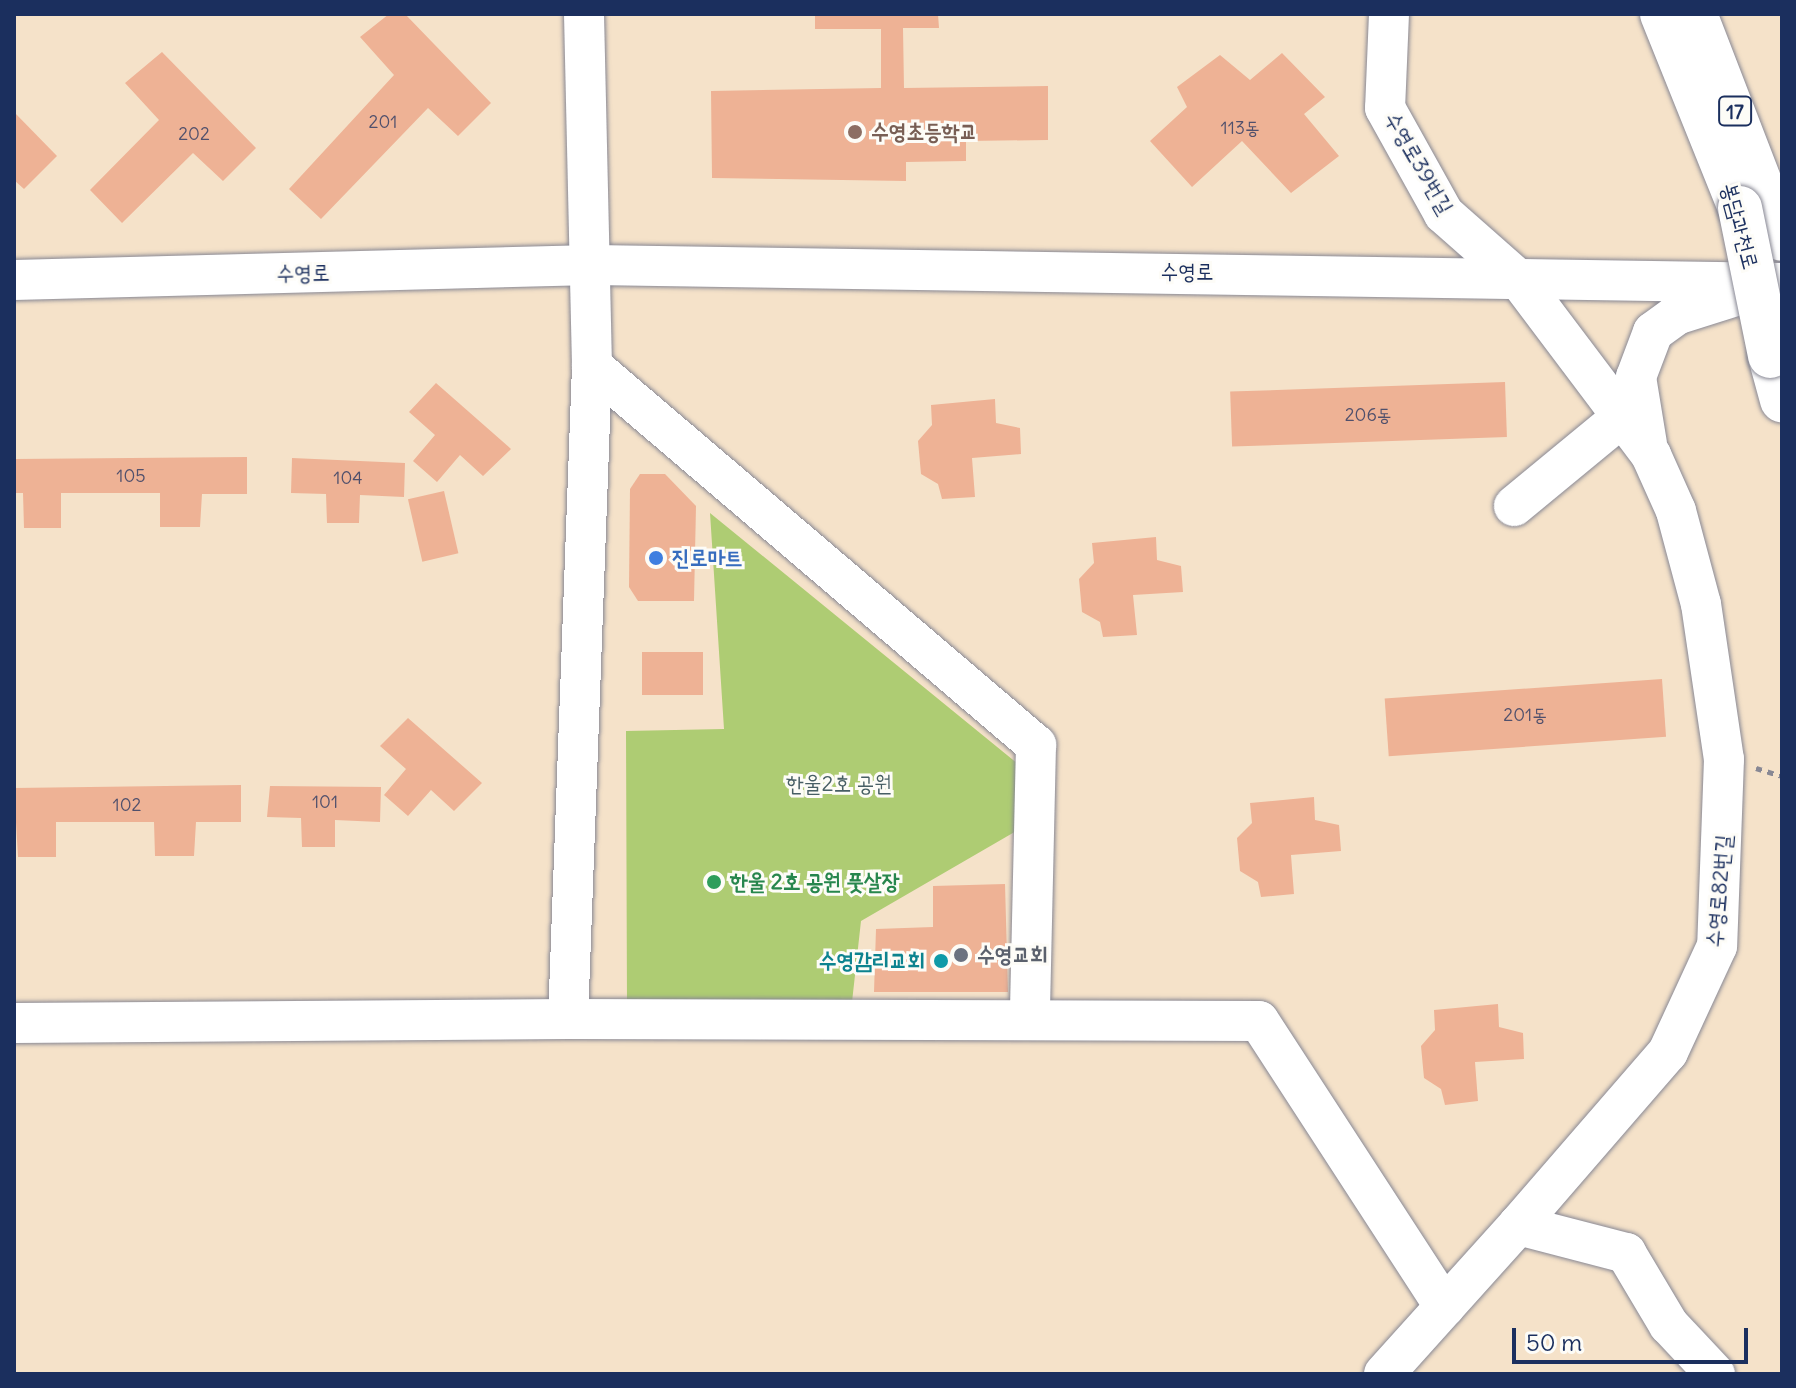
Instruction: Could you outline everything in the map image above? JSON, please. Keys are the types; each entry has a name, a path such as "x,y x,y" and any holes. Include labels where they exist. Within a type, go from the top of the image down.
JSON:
{"highway":[{"name":"봉담과천로","path":"1662,14 1765,218 1770,356 1782,400"},
{"name":"17","path":"1695,14 1765,218"}],"street":[{"path":"568,1019 592,366 593,265 584,14"},
{"name":"수영로39번길","path":"1389,14 1385,108 1444,214 1520,281"},
{"name":"수영로","path":"14,280 593,265 1425,273 1520,281 1782,283"},
{"name":"수영로82번길","path":"1384,1374 1637,1096 1701,992 1717,946 1724,759 1701,604 1676,511 1651,455 1520,281"},
{"path":"1651,455 1636,377 1653,332 1702,305 1782,283"},
{"path":"592,366 1036,745 1030,1018"},
{"path":"1514,506 1622,417"},
{"path":"14,1023 1030,1018 1259,1021 1445,1307"},
{"path":"1518,1225 1626,1253 1669,1325 1715,1374"}],"green space":[{"name":"한울2호 공원","path":"710,513 1023,768 1023,827 861,921 852,1002 627,1004 626,731 724,729"}],"building":[{"path":"389,14 405,14 491,103 458,136 428,108 321,219 289,189 394,75 360,37"},
{"path":"815,14 938,14 939,28 903,28 904,88 1048,86 1048,140 966,141 966,161 906,162 906,181 712,178 711,91 881,88 881,29 815,29"},
{"path":"162,52 256,148 223,181 193,153 122,223 90,190 159,120 125,83"},
{"path":"1282,53 1325,97 1304,114 1339,156 1291,193 1242,141 1192,187 1150,141 1187,107 1177,87 1220,55 1250,80"},
{"path":"14,112 57,156 24,189 14,180"},
{"path":"1505,382 1507,437 1232,447 1230,392"},
{"path":"436,383 511,449 483,476 460,455 437,482 413,461 435,435 409,412"},
{"path":"995,399 996,423 1020,428 1021,454 972,458 975,497 942,499 938,484 921,474 918,441 932,425 931,405"},
{"path":"247,457 247,494 202,494 200,527 160,527 160,493 61,493 61,528 24,528 23,493 14,493 14,459"},
{"path":"292,458 405,463 404,497 360,495 359,523 327,523 326,494 291,493"},
{"path":"640,474 665,474 696,506 694,601 638,601 629,587 630,489"},
{"path":"444,491 458,553 422,562 408,499"},
{"path":"1156,537 1157,560 1181,566 1183,592 1133,595 1137,635 1103,637 1100,622 1082,612 1079,579 1094,563 1092,543"},
{"path":"642,652 703,652 703,695 642,695"},
{"path":"1662,679 1666,737 1389,756 1385,698"},
{"path":"408,718 482,783 454,811 431,790 408,816 384,795 406,769 380,746"},
{"path":"241,785 241,822 196,822 194,856 155,856 154,822 56,822 56,857 18,857 14,788"},
{"path":"270,786 381,787 380,822 335,820 335,847 302,847 301,818 267,817"},
{"path":"1314,797 1315,820 1339,825 1341,851 1291,855 1294,894 1261,897 1258,882 1240,871 1237,838 1252,823 1250,803"},
{"name":"수영감리교회","path":"1005,884 1008,992 874,992 876,929 933,927 933,886"},
{"path":"1498,1004 1499,1027 1523,1033 1524,1059 1475,1062 1478,1101 1445,1105 1441,1089 1424,1078 1421,1046 1435,1030 1434,1010"}],"place":[{"name":"수영초등학교","path":"855,132"},
{"name":"진로마트","path":"656,558"},
{"name":"한울 2호 공원 풋살장","path":"714,882"},
{"name":"수영교회","path":"961,955"},
{"name":"수영감리교회","path":"941,961"}]}
